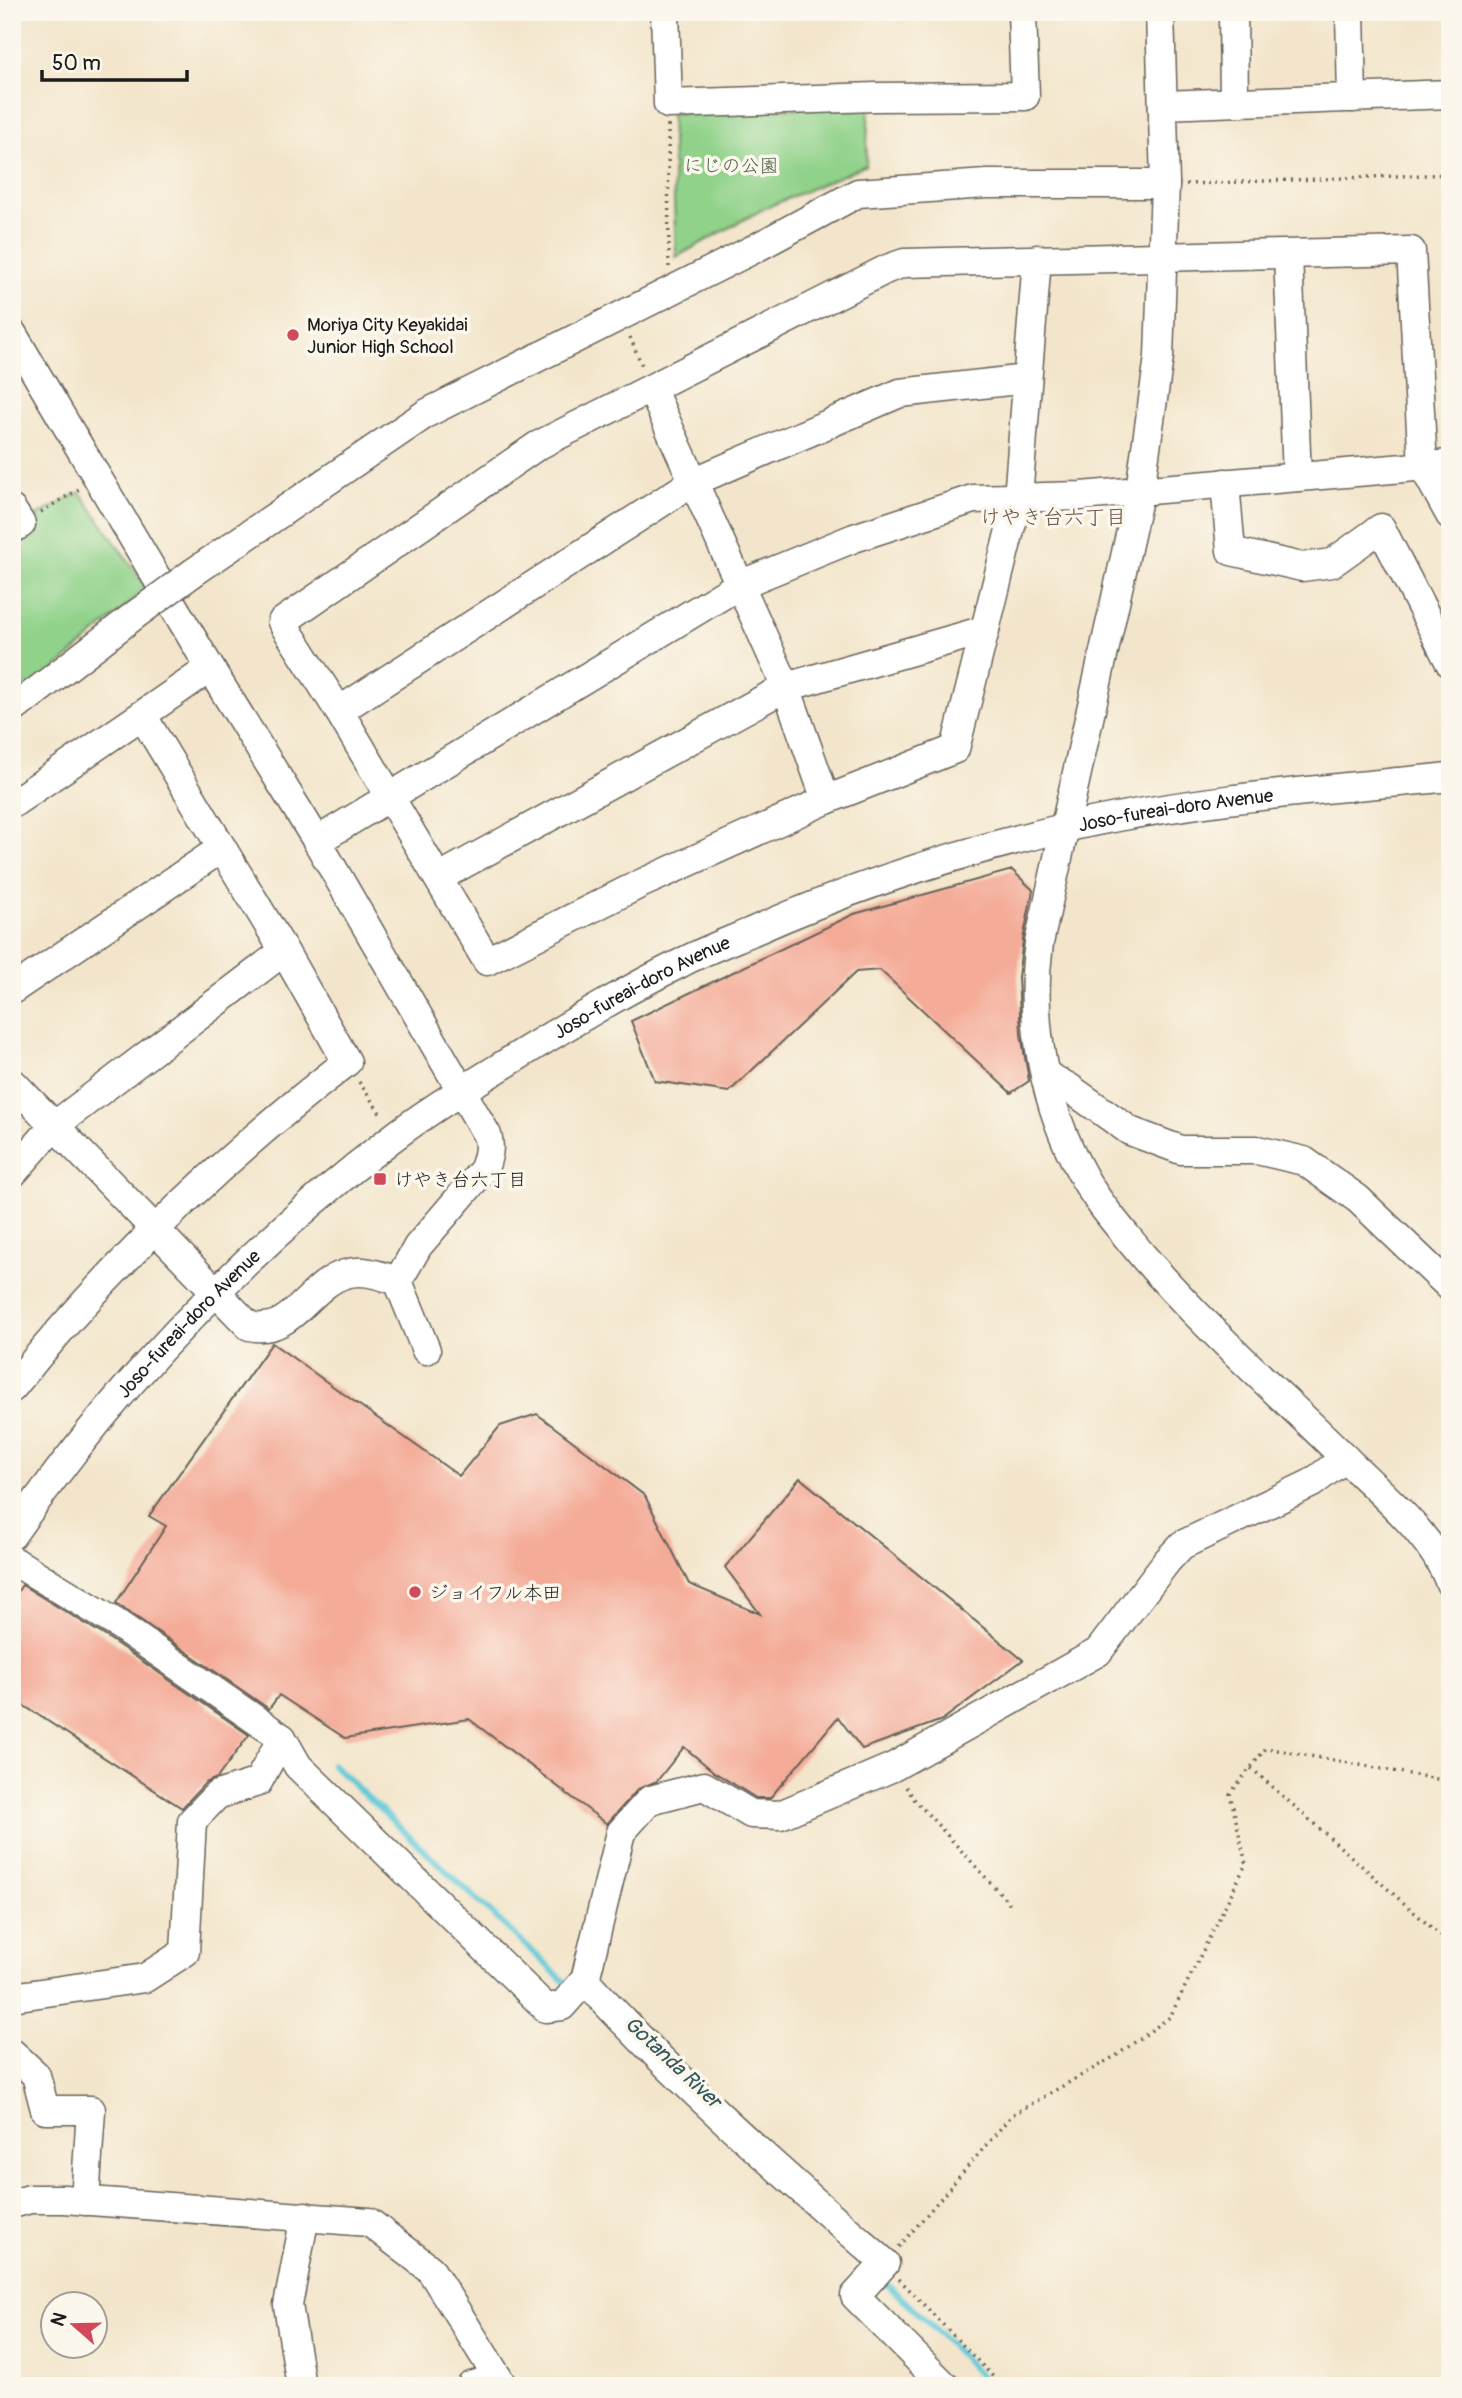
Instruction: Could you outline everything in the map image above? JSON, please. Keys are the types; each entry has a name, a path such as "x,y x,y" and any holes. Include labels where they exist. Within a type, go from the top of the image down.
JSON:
{"street":[{"path":"665,12 668,104 1026,96 1022,12"},
{"path":"1160,12 1165,184 1160,357 1140,490 1039,943 1035,1010 1046,1075 1061,1130 1082,1175 1108,1214 1170,1287 1262,1381 1417,1530 1447,1567"},
{"path":"1233,12 1234,102"},
{"path":"1350,12 1352,97"},
{"path":"1163,105 1450,94"},
{"path":"12,710 194,572 427,413 858,193 986,184 1165,184"},
{"path":"1037,259 1018,498 955,749 827,800 638,885 487,961 339,711 282,622 537,446 887,269 904,263 1037,259 1163,258 1411,251 1436,465 1450,515"},
{"path":"1288,255 1297,477"},
{"path":"12,333 210,668 317,841 490,1143 484,1169 418,1245 398,1280"},
{"path":"339,711 693,482 900,393 1027,380"},
{"path":"652,390 786,687 827,800"},
{"path":"317,841 739,584 854,538 973,499 1081,496 1436,465"},
{"path":"1225,483 1231,551 1302,567 1332,563 1381,528 1450,663"},
{"path":"438,878 786,687 985,630"},
{"path":"12,804 210,668"},
{"path":"12,1388 103,1282 154,1228 275,1118 347,1062 284,951 142,715"},
{"name":"Joso-fureai-doro Avenue","path":"12,1535 50,1480 156,1353 216,1292 337,1182 395,1136 461,1091 578,1020 682,962 779,919 891,875 1064,828 1232,800 1450,777"},
{"path":"12,990 222,848"},
{"path":"12,1174 54,1126 284,951"},
{"path":"1046,1075 1068,1087 1130,1131 1181,1150 1257,1150 1304,1161 1358,1199 1450,1287"},
{"path":"12,1082 249,1326 268,1329 288,1318 328,1283 345,1274 366,1271 398,1280"},
{"path":"398,1280 426,1350"},
{"path":"12,1560 116,1623 282,1738 298,1766 546,2008 562,2006 586,1980 621,1832 650,1800 704,1786 751,1814 780,1815 893,1767 1098,1652 1182,1545 1312,1483 1345,1458"},
{"path":"12,1997 145,1978 185,1952 192,1821 216,1795 258,1782 282,1738"},
{"path":"586,1980 626,2024 780,2171 885,2263 855,2296 945,2386"},
{"path":"12,2053 36,2075 46,2110 91,2110 85,2201"},
{"path":"12,2204 30,2199 85,2201 369,2222 430,2269 500,2382 471,2386"},
{"path":"301,2386 288,2305 305,2216"}],"path":[{"path":"668,104 669,291"},
{"path":"1165,184 1450,174"},
{"path":"620,315 652,390"},
{"path":"15,521 83,486"},
{"path":"347,1062 395,1136"},
{"path":"1002,2386 885,2263 1012,2115 1117,2054 1170,2017 1246,1864 1230,1794 1266,1748 1443,1780 1450,1776"},
{"path":"893,1767 915,1800 1010,1904"},
{"path":"1251,1768 1450,1944"}],"green space":[{"name":"にじの公園","path":"869,106 866,165 763,209 676,257 671,113"},
{"path":"80,492 147,588 12,707 12,529"}],"building":[{"path":"1012,870 1033,890 1018,977 1021,1034 1029,1081 1011,1093 880,970 856,972 729,1092 655,1081 631,1021 854,914"},
{"name":"ジョイフル本田","path":"272,1343 459,1476 500,1426 537,1414 645,1496 689,1584 760,1614 725,1567 800,1478 1023,1660 942,1720 862,1749 838,1717 770,1798 756,1798 714,1772 684,1747 657,1781 638,1789 607,1824 469,1719 345,1738 279,1695 269,1709 116,1603 166,1526 149,1516"},
{"path":"22,1585 107,1637 249,1735 217,1778 205,1783 182,1808 12,1698 12,1600"}],"waterway":[{"name":"Gotanda River","path":"332,1764 568,1985"},
{"name":"Gotanda River","path":"880,2278 938,2332 990,2386"}],"place":[{"name":"Moriya City Keyakidai Junior High School","path":"293,335"},
{"name":"けやき台六丁目","path":"380,1179"},
{"name":"ジョイフル本田","path":"415,1592"}],"district":[{"name":"けやき台六丁目","path":"1053,517"}]}
